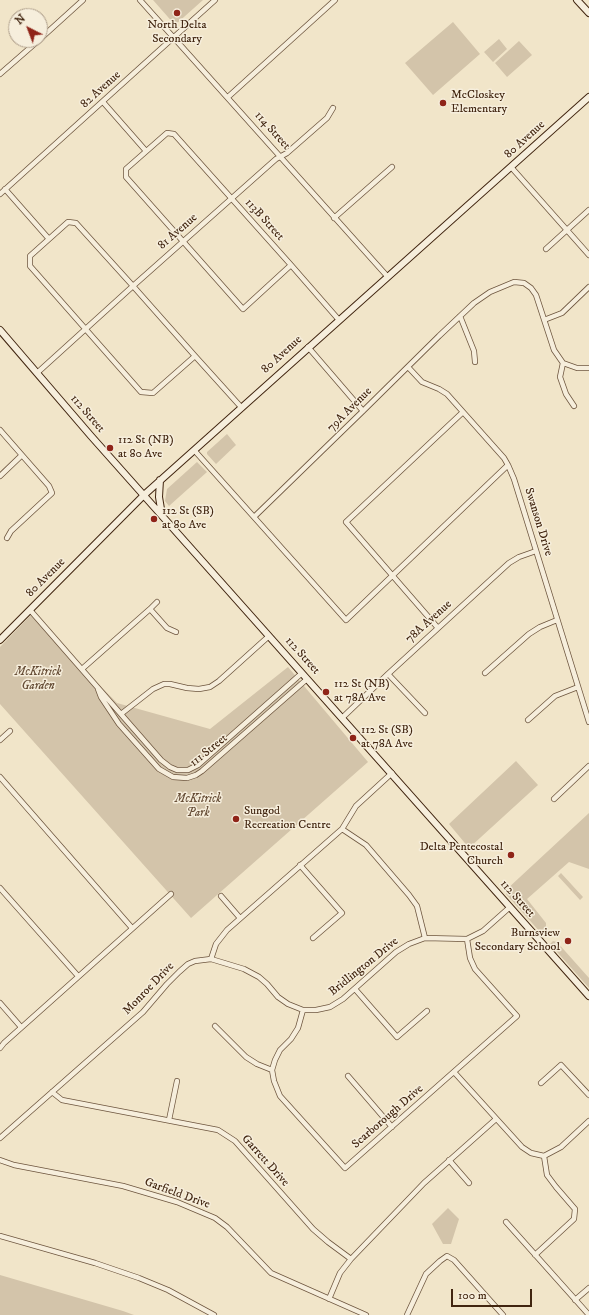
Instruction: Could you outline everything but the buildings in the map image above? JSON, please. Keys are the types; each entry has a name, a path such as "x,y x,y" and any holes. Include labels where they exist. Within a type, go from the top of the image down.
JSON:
{"street":[{"path":"48,33 83,0"},
{"name":"114 Street","path":"140,0 228,97 334,218 388,276"},
{"name":"82 Avenue","path":"0,194 215,0"},
{"path":"228,97 336,0"},
{"path":"577,0 589,13"},
{"path":"0,74 31,48"},
{"name":"80 Avenue","path":"0,640 160,480 589,97"},
{"path":"102,102 146,151 126,168 126,177 243,309 291,265"},
{"name":"81 Avenue","path":"37,373 276,159 287,153 327,118 333,108"},
{"name":"113B Street","path":"146,151 167,132 174,134 339,320"},
{"path":"334,218 392,167"},
{"path":"511,167 589,256"},
{"path":"5,189 50,239"},
{"path":"546,250 589,210"},
{"path":"195,356 153,393 142,392 85,330 30,266 30,256 68,222 76,223 133,286 195,356 240,407"},
{"name":"79A Avenue","path":"254,517 460,316 474,303 490,292 514,282 524,283 531,288 536,295 544,320"},
{"path":"589,287 562,312 544,320 554,350 563,363 578,368 589,368"},
{"path":"460,316 474,351 475,362"},
{"name":"112 Street","path":"0,330 144,495 589,996"},
{"path":"308,347 363,411"},
{"path":"563,363 560,377 566,394 574,406"},
{"name":"Swanson Drive","path":"408,367 422,382 447,394 508,464 589,722"},
{"path":"438,628 346,522 463,412"},
{"path":"0,430 49,486 52,493 12,531 7,538"},
{"path":"194,450 346,620 508,464"},
{"path":"0,476 22,455"},
{"path":"160,480 159,496 162,515"},
{"name":"78A Avenue","path":"342,718 509,563 519,557 536,551"},
{"path":"82,669 157,602"},
{"path":"150,609 167,628 176,632"},
{"name":"111 Street","path":"30,610 168,766 176,770 188,770 198,765 302,673"},
{"path":"485,674 529,634 540,627 557,620"},
{"path":"121,714 153,689 164,684 199,689 214,685 270,636"},
{"path":"388,674 425,713"},
{"name":"111 Street","path":"96,686 119,724 159,769 173,777 187,778 202,771 307,679"},
{"path":"528,720 556,696 578,687"},
{"path":"0,740 10,731"},
{"path":"554,799 589,766"},
{"path":"211,959 216,944 220,938 240,918 342,829 356,806 392,774"},
{"path":"0,777 132,928"},
{"path":"342,829 366,845 409,895 417,906 425,938"},
{"path":"300,865 342,913 313,938"},
{"path":"0,888 78,976"},
{"path":"0,1048 78,976 171,894"},
{"path":"221,896 240,918"},
{"path":"467,939 482,931 510,907"},
{"name":"Bridlington Drive","path":"211,959 244,969 259,977 278,997 288,1004 303,1010 316,1010 330,1007 343,999 396,952 409,944 425,938 467,939"},
{"name":"Scarborough Drive","path":"272,1070 274,1082 280,1096 345,1168 517,1016 475,969 470,958 467,939"},
{"name":"Monroe Drive","path":"0,1138 143,1012 167,984 188,964 196,961 211,959"},
{"path":"355,989 397,1037 427,1011"},
{"path":"0,1003 22,1027"},
{"path":"216,1026 246,1057 257,1064 272,1070 280,1050 292,1039 298,1028 303,1010"},
{"path":"541,1083 562,1065 589,1095"},
{"path":"454,1072 522,1147 531,1154 544,1156 561,1147 589,1122"},
{"path":"348,1076 392,1127"},
{"path":"169,1120 177,1080"},
{"name":"Garrett Drive","path":"52,1092 62,1100 218,1130 235,1141 313,1229 328,1242 351,1258"},
{"path":"329,1299 340,1272 351,1258 424,1183 496,1119"},
{"path":"535,1255 574,1219 575,1214 575,1209 556,1188 547,1175 544,1156"},
{"name":"Garfield Drive","path":"0,1160 14,1165 123,1186 177,1202 215,1218 227,1227 271,1274 366,1315"},
{"path":"449,1160 469,1183"},
{"path":"506,1222 588,1315"},
{"path":"0,1236 95,1263 139,1278 168,1290 214,1315"},
{"path":"407,1315 426,1274 447,1256 454,1260 503,1315"},
{"path":"575,1300 589,1288"}],"green space":[{"name":"North Delta Secondary","path":"153,0 203,0 175,25"},
{"path":"453,22 480,54 433,95 405,63"},
{"path":"499,39 507,49 493,62 484,52"},
{"path":"519,41 532,55 507,77 495,63"},
{"path":"227,434 236,445 216,464 207,452"},
{"path":"197,462 207,472 169,506 165,501 167,489"},
{"name":"McKitrick Park","path":"31,615 117,703 210,729 288,667 368,762 191,918 0,704 0,647"},
{"path":"516,761 538,785 469,848 449,824"},
{"path":"589,813 589,869 569,862 527,899 546,923 546,931 541,933 506,894 506,890"},
{"path":"561,873 583,897 580,900 558,876"},
{"path":"553,941 557,942 589,978 589,988 550,944"},
{"path":"448,1208 459,1219 451,1244 443,1244 432,1224"},
{"path":"0,1275 123,1311 134,1315 0,1315"}],"place":[{"name":"North Delta Secondary","path":"177,13"},
{"name":"McCloskey Elementary","path":"443,103"},
{"name":"112 St (NB) at 80 Ave","path":"110,448"},
{"name":"112 St (SB) at 80 Ave","path":"154,519"},
{"name":"112 St (NB) at 78A Ave","path":"326,692"},
{"name":"112 St (SB) at 78A Ave","path":"353,738"},
{"name":"Sungod Recreation Centre","path":"236,819"},
{"name":"Delta Pentecostal Church","path":"511,855"},
{"name":"Burnsview Secondary School","path":"568,941"}],"park label":[{"name":"McKitrick Garden","path":"38,680"}]}
